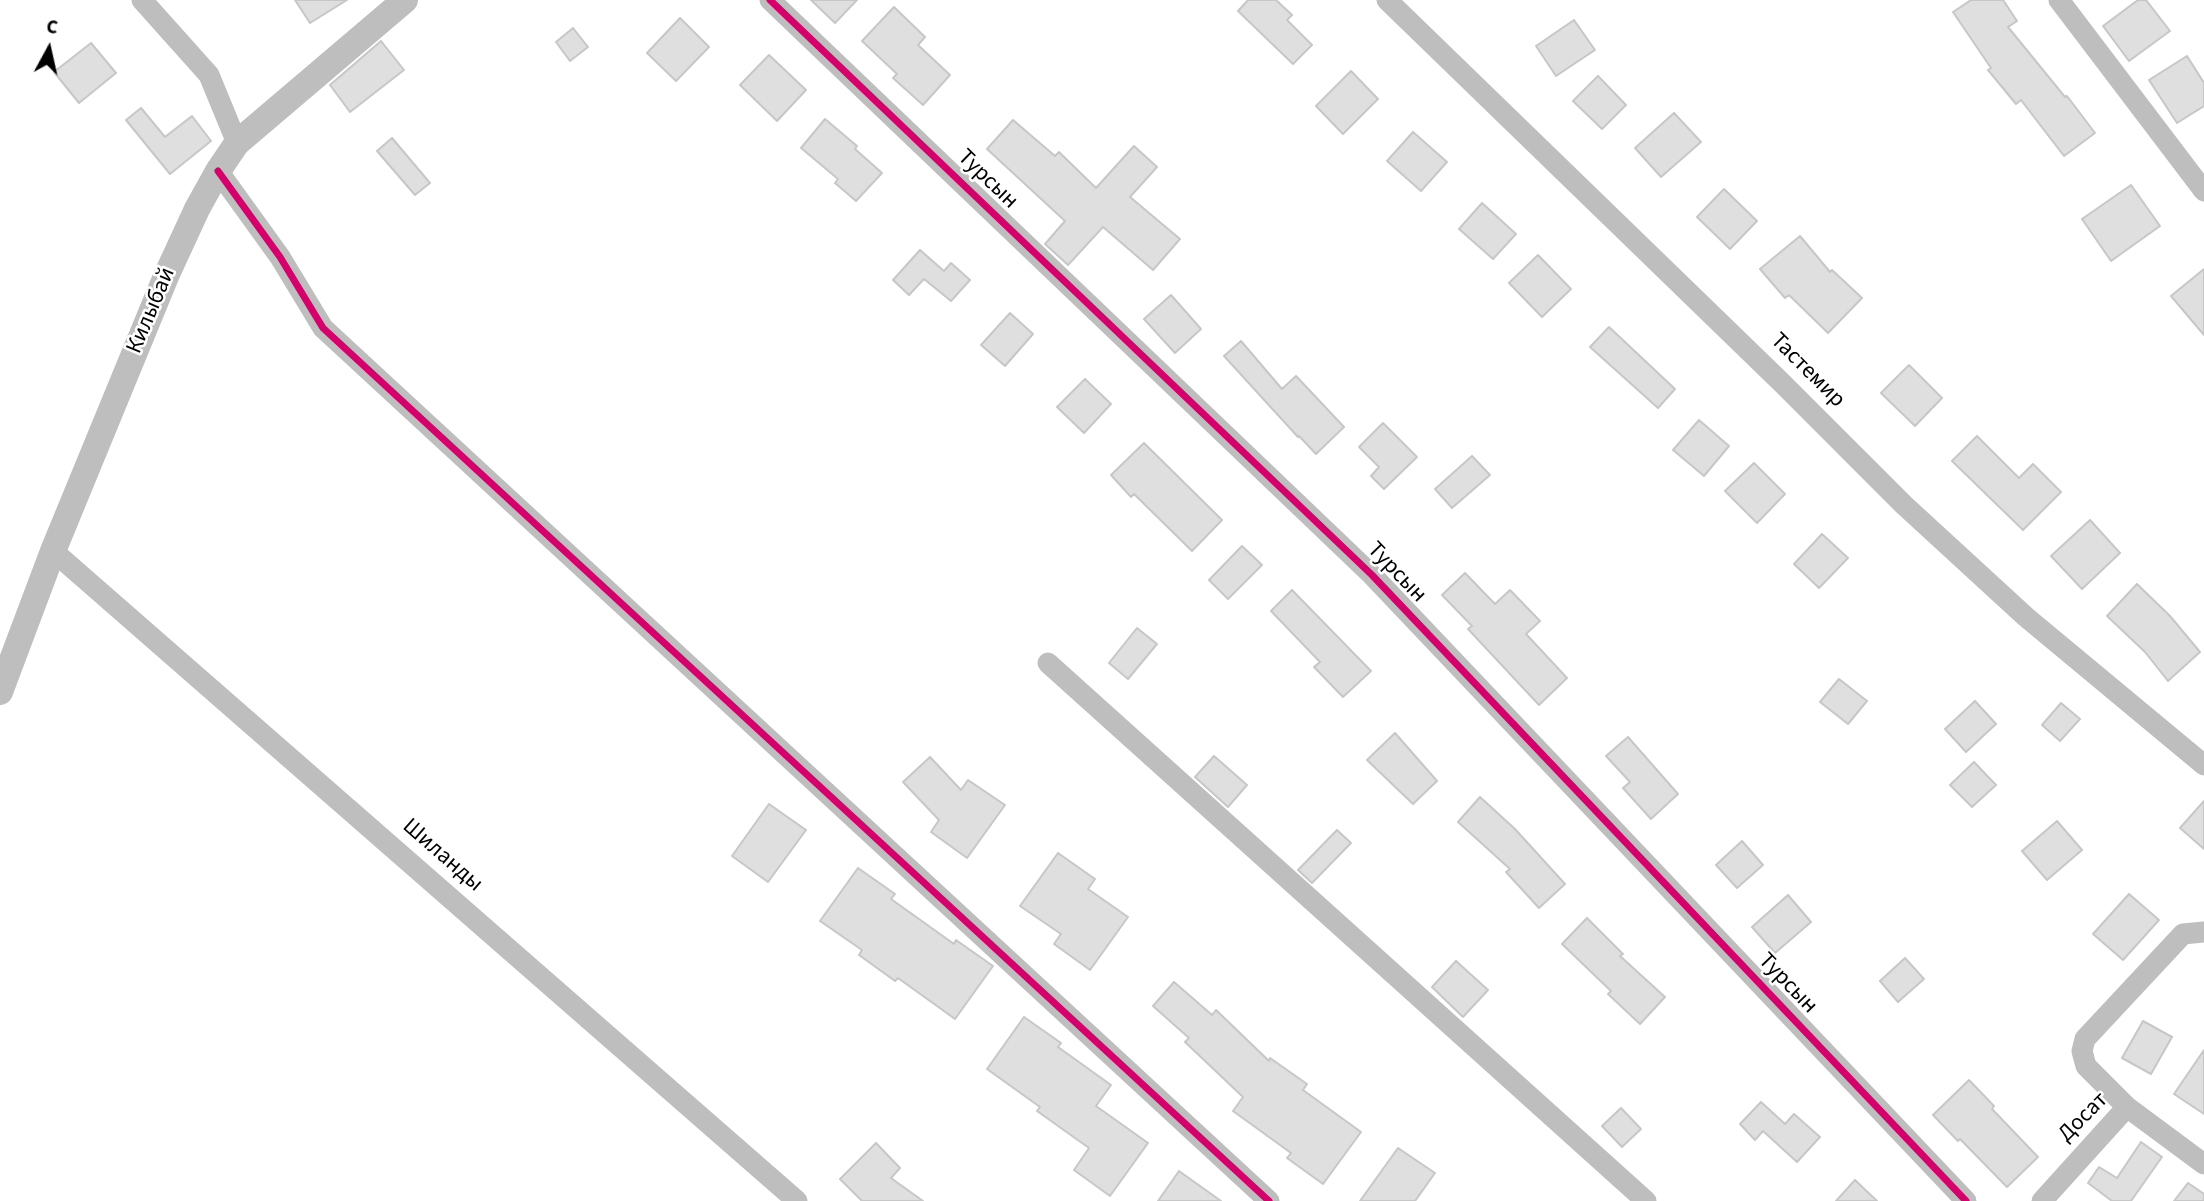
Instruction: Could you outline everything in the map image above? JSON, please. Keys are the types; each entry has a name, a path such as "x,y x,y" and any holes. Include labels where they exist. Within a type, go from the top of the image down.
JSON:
{"street":[{"path":"142,0 209,75 237,144"},
{"name":"Килыбай","path":"0,692 53,551 167,274 218,171 237,144 405,0"},
{"name":"Турсын","path":"770,0 1372,575 1966,1201"},
{"name":"Тастемир","path":"1387,0 1904,505 2026,617 2204,765"},
{"path":"2059,0 2204,191"},
{"path":"218,171 280,257 323,328 1269,1201"},
{"name":"Шиланды","path":"53,551 797,1201"},
{"path":"1048,663 1646,1201"},
{"path":"2127,1107 2085,1066 2082,1051 2085,1040 2183,934 2204,932"},
{"name":"Досат","path":"2042,1201 2127,1107 2204,1164"}],"building":[{"path":"295,0 347,0 310,23"},
{"path":"811,0 857,0 835,23"},
{"path":"1248,0 1276,0 1292,15 1287,20 1312,45 1293,64 1238,11"},
{"path":"1971,0 2003,0 2017,21 2008,27 2095,133 2064,156 2021,100 2016,104 1988,70 1991,68 1953,12"},
{"path":"2138,0 2146,0 2170,31 2129,61 2103,26"},
{"path":"894,7 925,37 918,45 950,75 923,105 893,78 897,74 862,41"},
{"path":"680,18 709,47 676,81 647,53"},
{"path":"1574,20 1595,50 1556,76 1536,46"},
{"path":"573,28 588,47 570,61 556,42"},
{"path":"381,41 404,70 350,112 330,85"},
{"path":"91,43 116,73 79,103 54,72"},
{"path":"769,55 806,90 777,121 740,85"},
{"path":"2187,56 2204,83 2204,106 2177,123 2149,80"},
{"path":"1351,71 1378,99 1343,134 1316,106"},
{"path":"1598,76 1626,105 1602,129 1573,101"},
{"path":"141,108 165,137 192,116 211,141 170,174 126,120"},
{"path":"1674,113 1701,142 1661,177 1635,148"},
{"path":"825,119 857,146 855,149 882,173 856,201 835,183 838,179 801,148"},
{"path":"1013,120 1055,156 1059,152 1096,188 1134,146 1157,167 1130,197 1180,239 1153,270 1103,227 1068,265 1045,244 1065,221 987,149"},
{"path":"1413,132 1447,162 1421,191 1387,161"},
{"path":"392,138 430,183 415,195 377,151"},
{"path":"2131,185 2160,226 2111,261 2082,219"},
{"path":"1724,189 1757,221 1730,249 1697,217"},
{"path":"1482,203 1516,234 1493,259 1459,229"},
{"path":"1800,236 1830,272 1832,270 1862,298 1828,333 1789,295 1785,298 1760,269"},
{"path":"920,250 944,271 951,263 970,280 951,301 924,279 909,295 893,280"},
{"path":"1538,255 1571,289 1542,317 1509,283"},
{"path":"2204,269 2204,335 2171,296"},
{"path":"1171,295 1201,329 1175,353 1144,319"},
{"path":"1010,313 1033,334 1005,366 981,345"},
{"path":"1609,327 1675,389 1658,408 1590,347"},
{"path":"1241,341 1282,389 1296,376 1344,427 1316,454 1224,356"},
{"path":"1909,365 1942,398 1915,426 1881,393"},
{"path":"1085,379 1111,404 1084,433 1057,407"},
{"path":"1699,420 1729,446 1704,476 1673,450"},
{"path":"1383,423 1417,457 1384,489 1371,476 1379,467 1359,447"},
{"path":"1977,436 2019,478 2033,464 2061,492 2023,530 1952,461"},
{"path":"1144,443 1222,520 1192,551 1134,494 1131,497 1111,475"},
{"path":"1472,456 1490,475 1452,508 1435,489"},
{"path":"1754,463 1785,494 1757,523 1725,491"},
{"path":"2090,520 2120,553 2082,589 2051,556"},
{"path":"1822,534 1848,558 1819,588 1794,564"},
{"path":"1242,546 1262,565 1228,599 1209,580"},
{"path":"1465,573 1495,604 1510,590 1540,621 1526,634 1567,678 1539,705 1468,629 1472,626 1442,595"},
{"path":"2137,584 2170,616 2200,652 2168,681 2145,652 2107,616"},
{"path":"1292,590 1371,671 1343,697 1314,667 1320,662 1271,611"},
{"path":"1137,628 1157,644 1128,679 1109,663"},
{"path":"1839,679 1867,701 1848,724 1820,702"},
{"path":"1975,701 1996,724 1966,752 1945,729"},
{"path":"2061,703 2080,719 2060,741 2042,725"},
{"path":"1395,733 1437,781 1413,804 1367,760"},
{"path":"1628,737 1678,794 1651,819 1623,788 1630,782 1606,756"},
{"path":"1214,756 1247,785 1228,807 1195,777"},
{"path":"930,757 961,790 968,780 1005,805 967,858 931,832 939,820 903,782"},
{"path":"1974,762 1996,785 1972,807 1950,785"},
{"path":"1480,797 1515,829 1565,884 1539,908 1506,872 1510,869 1458,822"},
{"path":"2204,801 2204,849 2180,828"},
{"path":"769,804 806,830 768,882 732,856"},
{"path":"2057,821 2082,850 2047,880 2022,851"},
{"path":"1337,830 1351,843 1312,883 1298,870"},
{"path":"1742,841 1763,865 1737,888 1716,865"},
{"path":"1058,853 1095,879 1088,889 1128,917 1090,970 1054,944 1061,934 1020,906"},
{"path":"858,868 895,894 891,899 954,944 956,940 993,966 955,1019 898,978 895,981 859,955 862,950 820,921"},
{"path":"2129,894 2159,920 2123,960 2093,934"},
{"path":"1788,895 1811,922 1775,953 1752,927"},
{"path":"1587,918 1623,954 1620,956 1665,997 1640,1024 1608,994 1611,991 1562,944"},
{"path":"1905,958 1924,979 1898,1002 1880,981"},
{"path":"1456,961 1488,990 1463,1017 1432,987"},
{"path":"1174,982 1212,1015 1216,1010 1269,1061 1270,1058 1307,1084 1303,1090 1361,1132 1323,1184 1287,1158 1291,1153 1233,1111 1243,1097 1185,1042 1189,1038 1153,1006"},
{"path":"1024,1017 1061,1043 1058,1047 1111,1085 1096,1106 1148,1143 1110,1196 1074,1170 1089,1148 1037,1111 1040,1107 987,1069"},
{"path":"2143,1021 2172,1037 2151,1074 2122,1058"},
{"path":"2204,1050 2204,1114 2174,1094"},
{"path":"1969,1080 1994,1106 1992,1109 2038,1157 2007,1187 1933,1115"},
{"path":"1761,1102 1785,1124 1794,1114 1820,1137 1797,1162 1763,1131 1755,1140 1740,1124"},
{"path":"1621,1108 1641,1129 1622,1147 1602,1126"},
{"path":"2141,1142 2162,1157 2131,1201 2112,1201 2088,1183 2099,1167 2117,1178"},
{"path":"876,1143 900,1168 891,1178 923,1201 862,1201 840,1179"},
{"path":"1398,1148 1435,1173 1415,1201 1360,1201"},
{"path":"1179,1171 1221,1201 1158,1201"},
{"path":"1855,1180 1877,1201 1836,1201"},
{"path":"2188,1183 2204,1194 2204,1201 2174,1201"}],"cycle path":[{"path":"770,0 1372,575 1966,1201"},
{"path":"218,171 280,257 323,328 1269,1201"}]}
